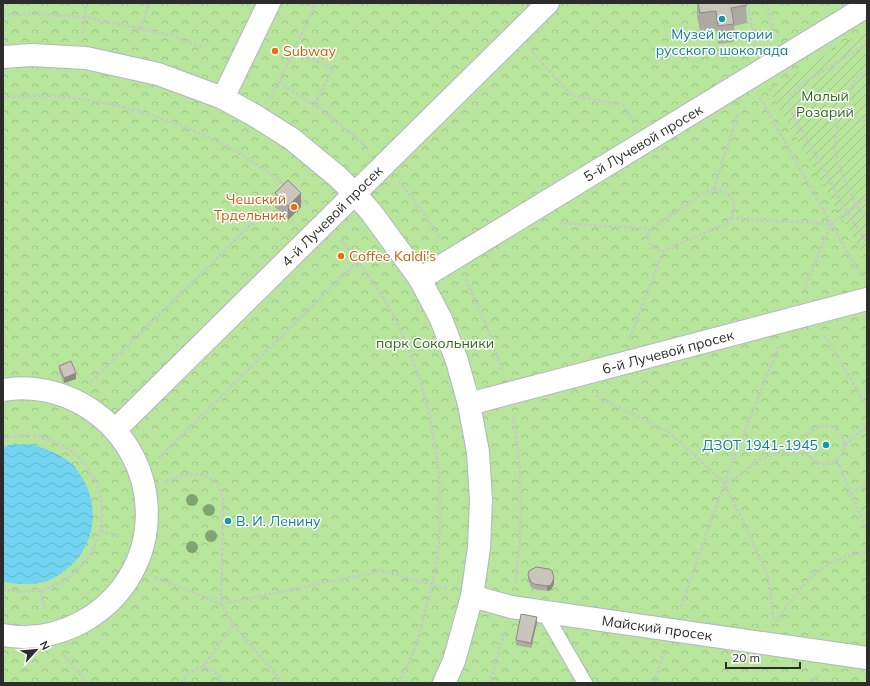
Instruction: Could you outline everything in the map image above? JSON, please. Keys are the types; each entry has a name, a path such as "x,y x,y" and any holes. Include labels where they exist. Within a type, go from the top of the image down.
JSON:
{"street":[{"path":"223,98 269,3"},
{"name":"4-й Лучевой просек","path":"115,430 548,3"},
{"name":"5-й Лучевой просек","path":"420,279 867,6"},
{"path":"3,57 31,55 81,58 158,74 223,98 262,119 292,139 338,177 371,212 420,279 441,319 457,361 469,404 478,452 481,500 479,548 472,596 454,661 444,683"},
{"name":"6-й Лучевой просек","path":"469,404 792,319 865,290"},
{"path":"3,390 29,388 52,392 73,399 96,412 115,430 131,451 143,481 148,515 144,541 127,582 112,600 94,616 73,627 48,625 30,637 3,635"},
{"name":"Майский просек","path":"472,596 511,607 867,658"}],"lane":[{"path":"544,612 585,683"}],"path":[{"path":"81,58 86,3"},
{"path":"141,29 150,3"},
{"path":"262,119 316,3"},
{"path":"748,3 754,75 865,290"},
{"path":"767,3 774,40"},
{"path":"3,16 31,14 85,18 170,35 205,48"},
{"path":"517,34 571,95 623,105 646,141"},
{"path":"867,44 802,84 790,96 790,105 793,115 848,213 867,243"},
{"path":"294,50 333,69 314,105"},
{"path":"867,71 858,77 847,92 840,110 835,149 844,180 857,207 867,218"},
{"path":"714,189 754,75"},
{"path":"3,97 31,96 81,99 147,113 211,138 233,149 267,171 288,188"},
{"path":"840,110 867,122"},
{"path":"556,222 650,228 706,192 714,189 723,190 730,195 734,202 734,211 726,224 663,251 656,250 648,241 650,228"},
{"path":"293,192 325,223 358,261 385,300 403,336 418,374 429,413 437,457 440,500 438,544 433,584 415,647 399,683"},
{"path":"73,399 282,193"},
{"path":"654,683 724,483 780,344 792,319 831,224 857,207 867,197"},
{"path":"731,218 831,224"},
{"path":"620,364 663,251"},
{"path":"143,481 358,261"},
{"path":"823,334 867,406"},
{"path":"575,376 593,394 670,433 724,483 749,533 768,578 774,624 798,591 814,575 835,561 867,552"},
{"path":"821,426 830,426 838,430 843,437 844,445 842,454 837,460 829,464 820,463 813,460 807,453 806,444 808,436 814,429 821,426"},
{"path":"844,445 867,426"},
{"path":"3,438 18,435 34,436 50,440 65,447 78,456 96,483 101,499 102,515 101,531 96,545 89,558 79,570 68,579 54,586 40,590 24,592 3,589"},
{"path":"724,483 739,476 756,461 780,452 807,453"},
{"path":"837,460 867,531"},
{"path":"143,481 192,474 204,475 213,480 219,488 223,499 224,524 221,604 233,624 283,683"},
{"path":"851,494 867,482"},
{"path":"101,531 125,537"},
{"path":"134,568 221,604 382,571 433,584 450,590"},
{"path":"40,590 48,625 62,652 88,683"},
{"path":"203,668 233,624"},
{"path":"182,683 185,677 196,668 210,669 216,672 222,683"}],"green space":[{"name":"парк Сокольники","path":"3,3 867,3 867,683 3,683"},
{"name":"Малый Розарий","path":"867,29 867,262 769,90"}],"water":[{"path":"31,444 58,454 76,468 87,486 91,500 93,514 92,528 88,541 81,554 72,565 60,574 43,582 32,584 3,582 3,447 8,445"}],"building":[{"path":"698,3 746,3 747,5 731,8 734,24 718,26 716,11 700,13"},
{"path":"288,180 301,193 288,206 275,193"},
{"path":"71,361 76,373 64,378 59,366"},
{"path":"536,567 549,569 552,571 554,578 551,585 547,586 534,584 531,582 528,575 529,571"},
{"path":"521,614 537,617 531,643 516,640"}],"place":[{"name":"Музей истории русского шоколада","path":"722,19"},
{"name":"Subway","path":"275,51"},
{"name":"Чешский Трдельник","path":"294,207"},
{"name":"Coffee Kaldi's","path":"341,256"},
{"name":"ДЗОТ 1941-1945","path":"826,445"},
{"name":"В. И. Ленину","path":"228,521"}]}
